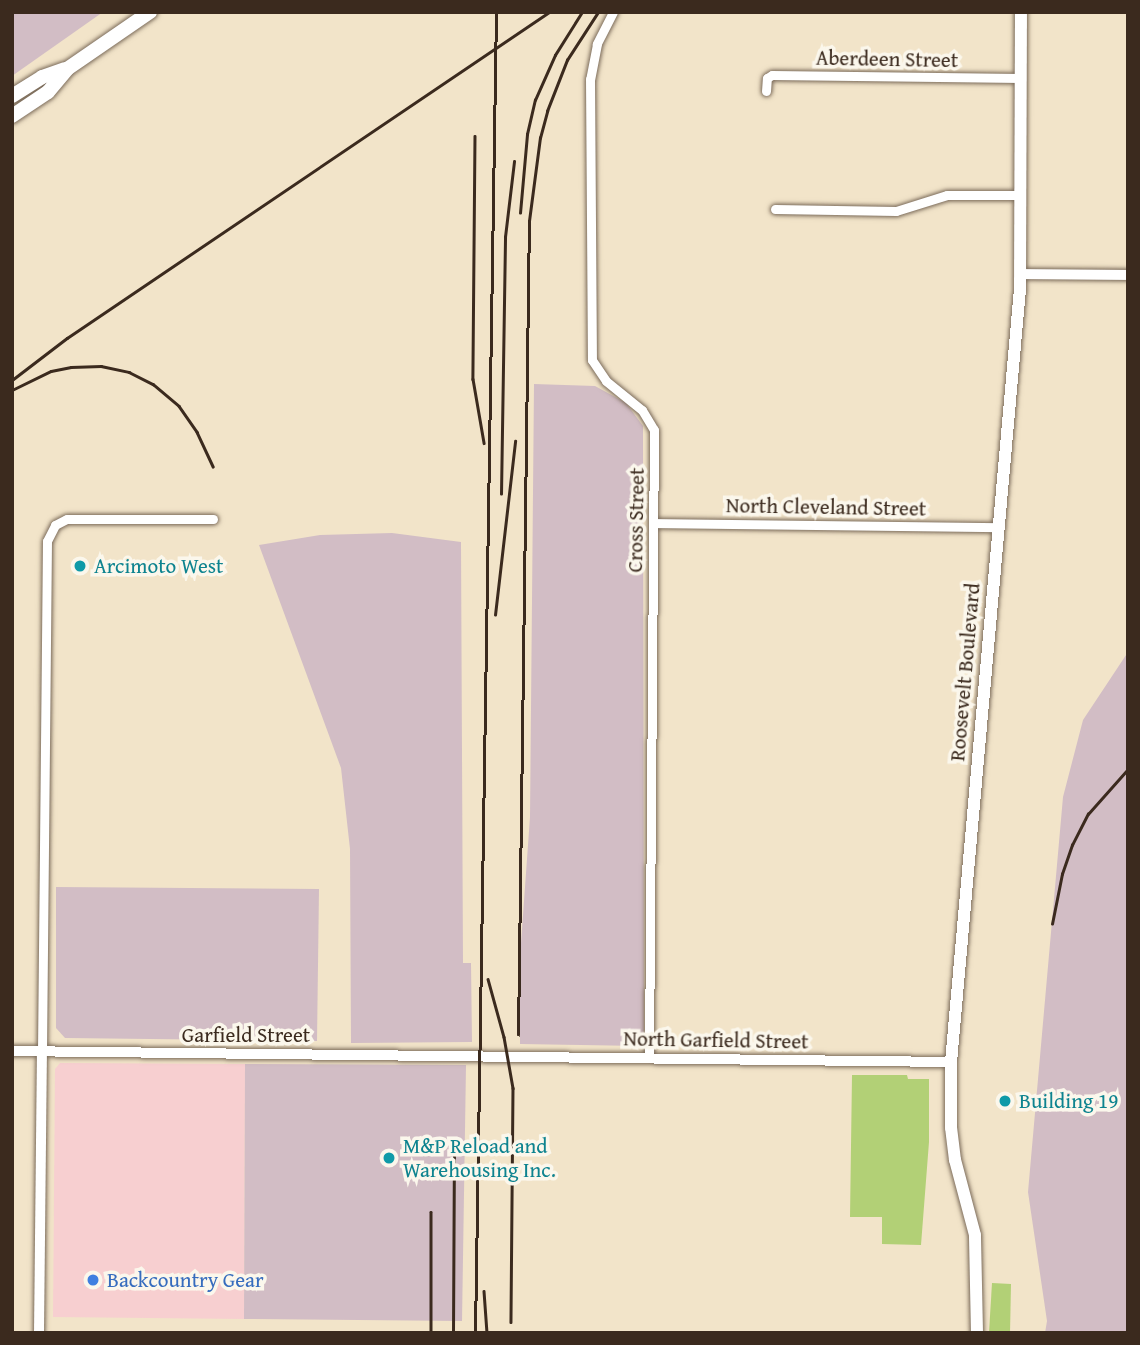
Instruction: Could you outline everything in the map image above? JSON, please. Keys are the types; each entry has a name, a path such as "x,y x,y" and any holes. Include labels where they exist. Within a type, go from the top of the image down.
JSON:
{"main road":[{"path":"12,116 48,92 67,69 150,12"},
{"name":"Roosevelt Boulevard","path":"977,1333 975,1235 955,1160 951,1128 951,1062 1020,274 1021,12"},
{"path":"12,96 42,76 67,69"}],"street":[{"name":"Cross Street","path":"613,12 597,44 590,79 592,360 606,381 642,410 654,430 649,1058"},
{"name":"Aberdeen Street","path":"766,91 767,78 772,75 1021,78"},
{"path":"775,209 896,211 939,196 1020,195"},
{"path":"1020,274 1128,275"},
{"path":"39,1333 47,541 55,525 75,518 214,519"},
{"name":"North Cleveland Street","path":"653,523 998,527"},
{"name":"Garfield Street","path":"12,1051 480,1055"},
{"name":"North Garfield Street","path":"480,1055 951,1062"}],"shaded area":[{"path":"12,12 103,12 12,76"},
{"path":"534,384 595,386 626,403 643,426 644,1041 641,1046 520,1044 520,957 530,817"},
{"path":"392,533 461,542 463,963 471,963 472,1042 351,1043 350,849 341,768 259,545 320,535"},
{"path":"1128,652 1128,1333 1045,1333 1047,1321 1028,1192 1063,797 1083,720"},
{"path":"56,887 319,889 317,1041 65,1038 56,1028"},
{"path":"60,1063 245,1064 244,1319 53,1317 55,1069"},
{"path":"245,1064 466,1065 462,1321 244,1319"}],"green space":[{"path":"852,1075 907,1075 908,1079 929,1079 929,1142 921,1245 882,1244 882,1217 850,1217"},
{"path":"992,1283 1011,1284 1010,1333 989,1333"}],"railway":[{"path":"475,1333 496,12"},
{"path":"12,380 67,338 549,12"},
{"path":"520,213 527,134 535,100 555,55 582,12"},
{"path":"518,1035 529,221 540,138 547,111 567,60 598,12"},
{"path":"475,136 473,379 484,443"},
{"path":"501,494 505,237 514,162"},
{"path":"12,390 51,371 71,367 101,366 129,372 153,384 179,406 197,432 213,466"},
{"path":"495,615 515,441"},
{"path":"1052,924 1062,874 1072,845 1088,814 1128,769"},
{"path":"488,979 504,1037 513,1088 511,1322"},
{"path":"453,1333 454,1157"},
{"path":"431,1212 431,1333"},
{"path":"484,1291 487,1333"}],"place":[{"name":"Arcimoto West","path":"80,566"},
{"name":"Building 19","path":"1005,1101"},
{"name":"M&P Reload and Warehousing Inc.","path":"389,1158"},
{"name":"Backcountry Gear","path":"93,1280"}]}
